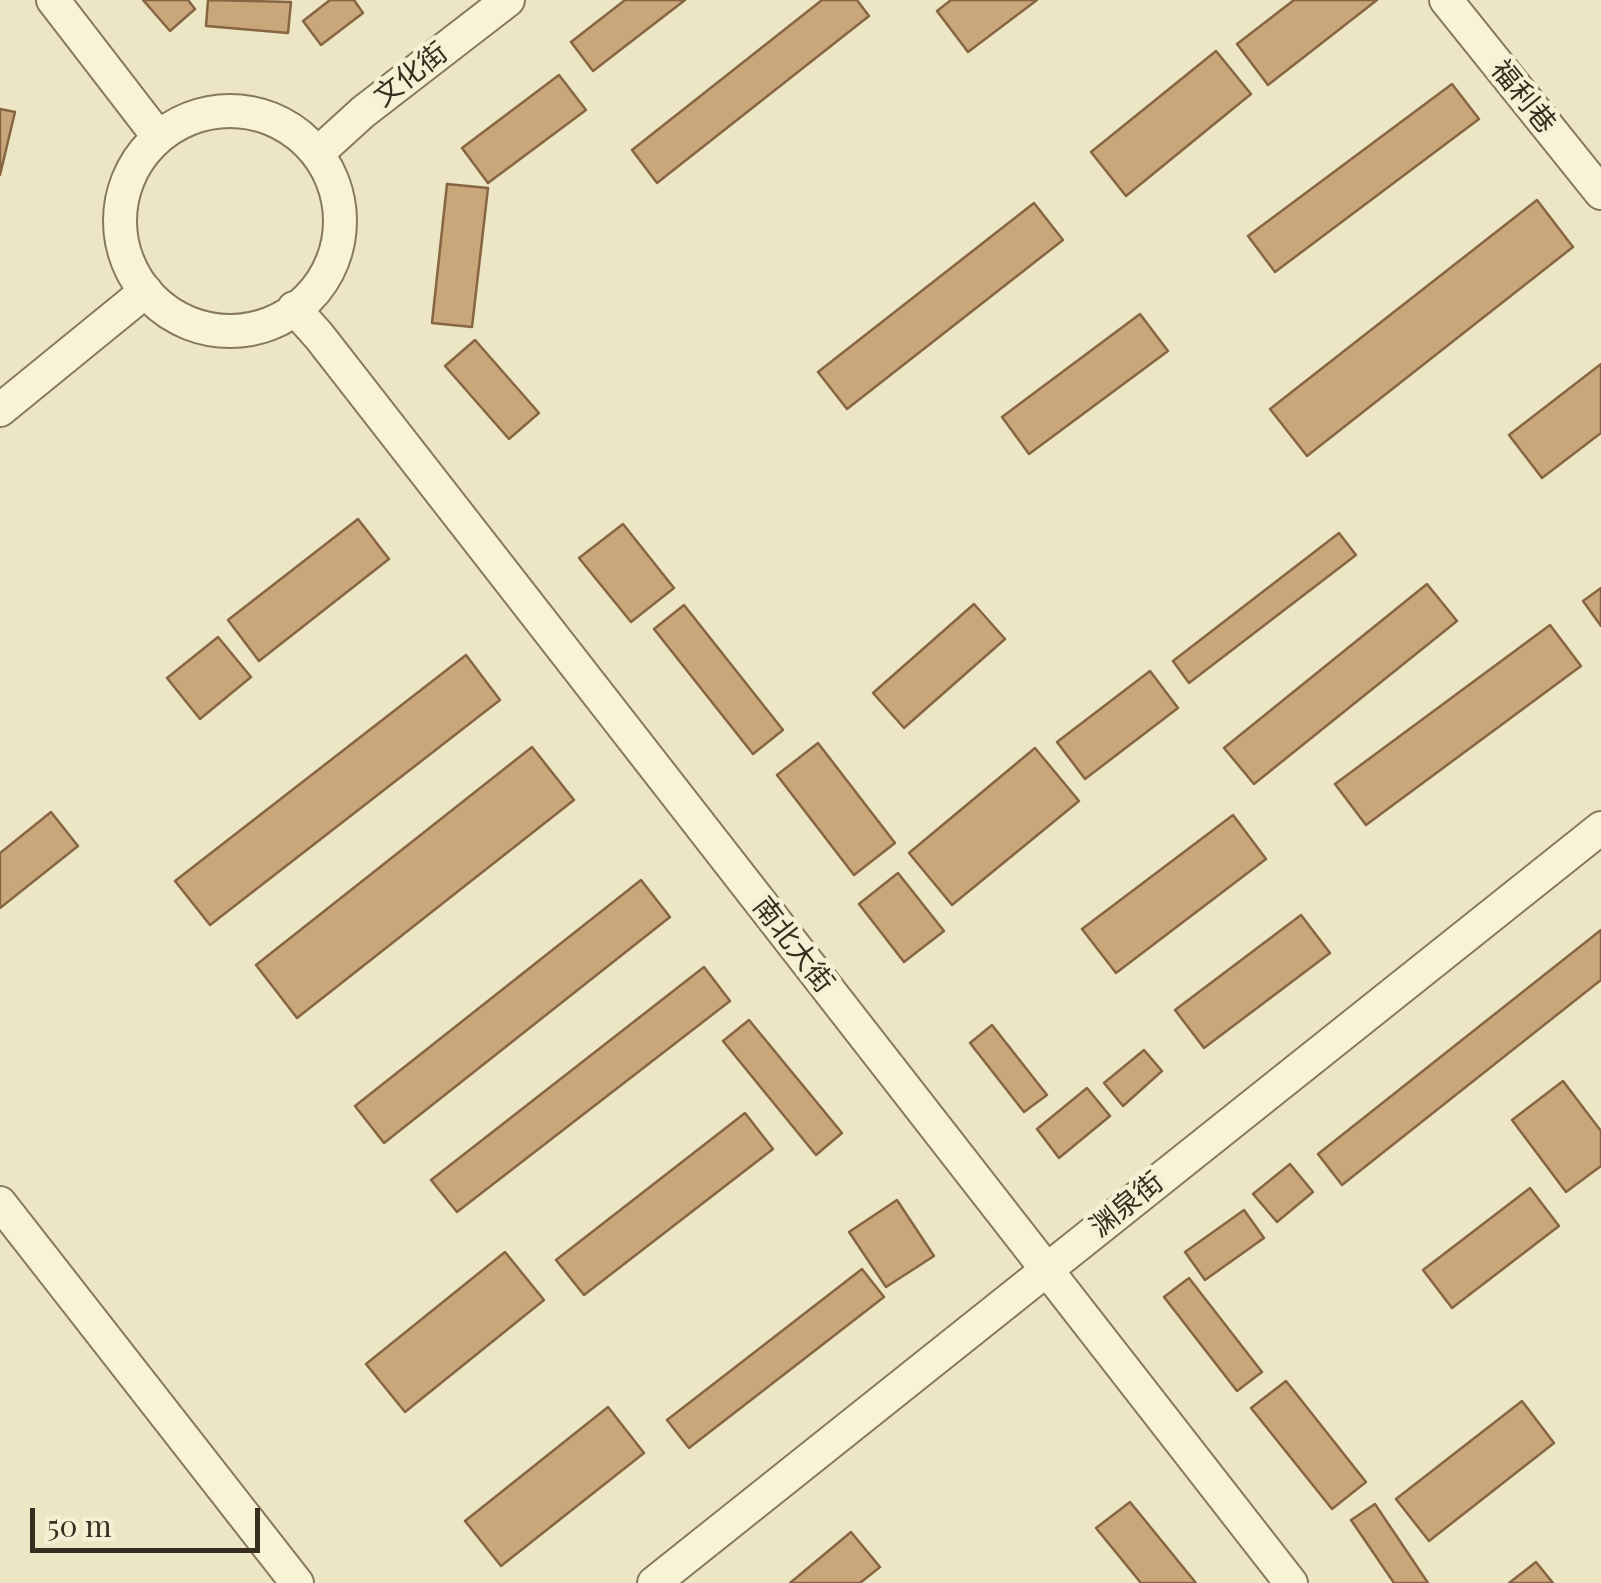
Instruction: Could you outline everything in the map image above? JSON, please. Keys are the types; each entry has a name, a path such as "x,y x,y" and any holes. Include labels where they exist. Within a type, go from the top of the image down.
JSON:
{"street":[{"path":"53,0 157,135"},
{"name":"文化街","path":"318,153 362,112 508,0"},
{"name":"福利巷","path":"1446,0 1601,193"},
{"path":"226,110 264,116 302,136 318,153 336,187 340,238 332,264 311,296 265,326 214,331 167,313 137,282 122,245 120,208 132,170 157,135 201,114 226,110"},
{"path":"0,410 146,291"},
{"name":"南北大街","path":"294,308 1291,1583"},
{"name":"渊泉街","path":"654,1583 1601,828"},
{"path":"0,1203 297,1583"}],"building":[{"path":"143,0 188,0 195,9 170,31"},
{"path":"208,0 291,2 288,33 206,26"},
{"path":"330,0 354,0 363,13 321,45 303,21"},
{"path":"625,0 685,0 593,71 571,42"},
{"path":"822,0 857,0 869,16 657,183 632,150"},
{"path":"951,0 1037,0 968,52 937,11"},
{"path":"1294,0 1377,0 1268,85 1237,44"},
{"path":"1216,51 1251,94 1126,196 1091,152"},
{"path":"559,75 586,110 488,183 462,148"},
{"path":"1452,84 1479,119 1275,272 1248,236"},
{"path":"0,109 15,112 0,175"},
{"path":"447,184 488,188 472,327 432,323"},
{"path":"1537,200 1573,247 1307,456 1270,409"},
{"path":"1034,203 1063,240 847,409 818,372"},
{"path":"1140,314 1168,351 1029,454 1002,417"},
{"path":"475,340 539,413 509,439 445,366"},
{"path":"1601,364 1601,433 1542,478 1509,435"},
{"path":"358,519 389,559 259,661 228,620"},
{"path":"623,524 674,588 631,622 579,558"},
{"path":"1339,533 1356,555 1189,683 1173,661"},
{"path":"1427,584 1457,621 1254,784 1224,748"},
{"path":"1601,588 1601,626 1583,601"},
{"path":"974,604 1005,639 904,728 873,693"},
{"path":"684,605 783,730 753,754 654,629"},
{"path":"1550,625 1581,666 1366,825 1335,784"},
{"path":"218,637 251,677 200,719 167,678"},
{"path":"466,655 500,700 210,925 175,881"},
{"path":"1150,671 1178,708 1085,779 1057,742"},
{"path":"818,743 895,843 854,875 777,775"},
{"path":"532,747 574,800 297,1018 256,965"},
{"path":"1035,748 1079,801 952,905 909,853"},
{"path":"51,812 78,846 0,908 0,853"},
{"path":"1233,815 1266,859 1116,973 1082,929"},
{"path":"898,873 944,931 904,962 859,904"},
{"path":"641,880 670,917 384,1143 355,1106"},
{"path":"1301,915 1330,953 1204,1048 1175,1010"},
{"path":"1601,930 1601,980 1342,1185 1318,1154"},
{"path":"704,967 730,1001 457,1212 431,1180"},
{"path":"749,1020 842,1133 816,1155 723,1041"},
{"path":"992,1025 1047,1095 1024,1112 970,1043"},
{"path":"1144,1050 1162,1071 1123,1106 1104,1083"},
{"path":"1563,1081 1601,1131 1601,1166 1566,1192 1512,1120"},
{"path":"1087,1088 1110,1116 1059,1158 1037,1129"},
{"path":"745,1113 773,1149 584,1295 556,1260"},
{"path":"1290,1164 1313,1192 1277,1222 1253,1194"},
{"path":"1530,1188 1559,1226 1452,1308 1423,1270"},
{"path":"897,1200 934,1256 886,1287 849,1232"},
{"path":"1244,1210 1264,1238 1205,1280 1185,1252"},
{"path":"505,1252 544,1300 405,1412 366,1364"},
{"path":"862,1269 884,1297 689,1448 667,1420"},
{"path":"1189,1278 1262,1372 1237,1391 1164,1297"},
{"path":"1286,1381 1366,1482 1332,1509 1251,1408"},
{"path":"1522,1401 1554,1443 1429,1541 1396,1499"},
{"path":"608,1407 644,1453 501,1566 465,1521"},
{"path":"1130,1502 1196,1583 1141,1583 1096,1528"},
{"path":"1375,1504 1428,1583 1394,1583 1351,1520"},
{"path":"851,1532 880,1567 860,1583 790,1583"},
{"path":"1536,1562 1553,1583 1509,1583"}]}
